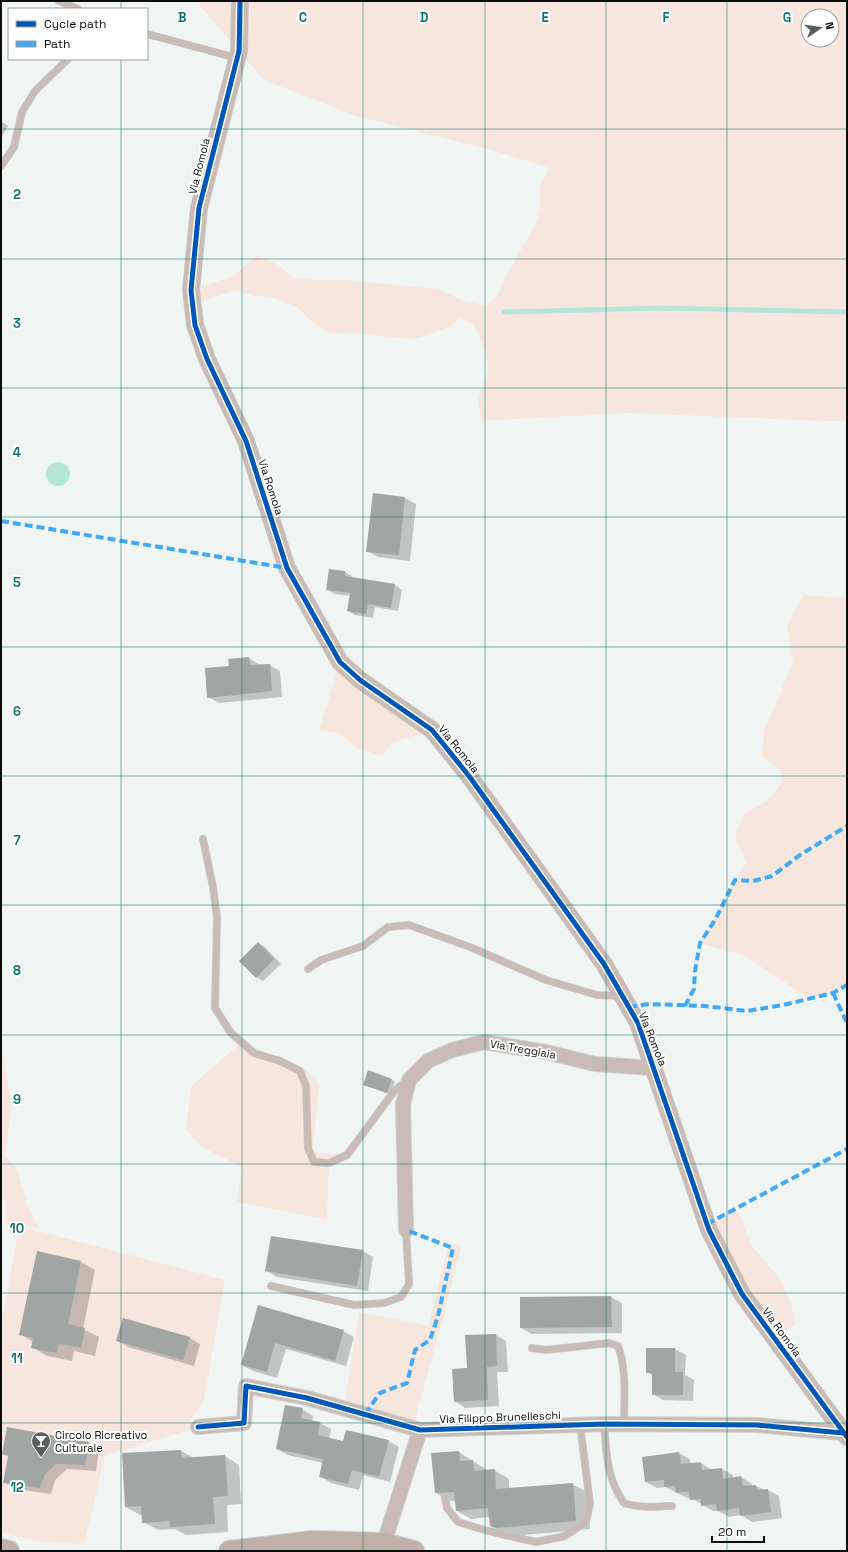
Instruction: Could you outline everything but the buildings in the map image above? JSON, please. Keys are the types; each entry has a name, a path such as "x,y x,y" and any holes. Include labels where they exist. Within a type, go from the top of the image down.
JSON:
{"main road":[{"path":"229,1551 313,1541 384,1543 414,1551"},
{"path":"1,1549 9,1551"}],"street":[{"name":"Via Romola","path":"240,1 240,38 237,58 199,208 191,290 195,325 207,359 246,441 287,568 340,662 360,680 432,730 469,776 604,964 638,1023 709,1230 739,1287 845,1435"},
{"name":"Via Treggiaia","path":"409,1080 428,1062 452,1050 484,1042 546,1052 595,1064 621,1067 654,1068"},
{"path":"406,1230 403,1104 409,1080"},
{"name":"Via Filippo Brunelleschi","path":"198,1427 244,1423 246,1386 307,1398 420,1430 580,1424 757,1425 845,1435"},
{"path":"384,1543 420,1430"}],"lane":[{"path":"60,1 76,8"},
{"path":"148,34 237,58"},
{"path":"1,166 14,147 22,112 35,92 67,60"},
{"path":"203,839 217,917 215,1008 231,1033 254,1053 280,1061 300,1071 306,1086 308,1148 314,1162 329,1163 347,1155 395,1090 409,1080"},
{"path":"308,968 321,960 363,946 388,927 409,925 470,947 546,980 597,995 622,996"},
{"path":"271,1286 354,1304 384,1303 401,1297 409,1284 406,1230"},
{"path":"532,1348 546,1350 609,1343 618,1346 621,1352 623,1370 624,1425"},
{"path":"445,1498 447,1508 458,1522 473,1527 536,1542 565,1536 586,1522 590,1504 580,1424"},
{"path":"604,1424 608,1471 617,1494 624,1504 636,1507 651,1508 672,1506"}],"shaded area":[{"path":"199,1 847,1 847,421 628,413 482,421 478,401 489,368 480,337 473,325 459,318 452,326 415,339 363,334 330,333 313,323 296,306 269,297 253,296 236,290 193,305 191,290 233,276 257,256 277,264 293,278 345,280 437,289 462,300 486,306 497,296 505,278 536,223 540,209 540,187 549,168 502,153 353,115 264,80 200,6"},
{"path":"58,462 67,465 70,474 67,483 58,486 49,483 46,474 49,465"},
{"path":"803,595 847,598 847,985 833,993 807,999 745,956 700,943 746,863 735,837 743,815 767,801 782,783 781,771 762,757 764,732 793,662 787,626"},
{"path":"340,662 432,730 391,743 383,756 357,748 340,734 319,730"},
{"path":"242,1042 306,1071 319,1084 313,1152 347,1155 329,1163 327,1220 237,1202 242,1167 200,1146 186,1129 191,1086"},
{"path":"1,1047 12,1103 5,1156 16,1167 28,1206 40,1229 6,1224 5,1202 1,1199"},
{"path":"737,1208 752,1246 781,1280 791,1304 796,1324 774,1337 707,1224"},
{"path":"19,1226 225,1280 204,1399 188,1425 198,1427 105,1456 84,1544 40,1542 1,1533 1,1327"},
{"path":"449,1244 462,1246 413,1428 344,1408 359,1312 422,1324 428,1327"}],"waterway":[{"path":"504,312 663,308 847,312"}],"marked path":[{"path":"1,521 287,568"},
{"path":"685,1006 694,989 695,971 700,943 715,920 735,880 753,881 772,876 800,855 847,826"},
{"path":"629,1007 649,1004 705,1006 747,1011 783,1005 833,993 847,985"},
{"path":"833,993 847,1023"},
{"path":"707,1224 847,1149"},
{"path":"365,1414 380,1393 407,1383 415,1350 430,1340 438,1316 453,1248 406,1230"}],"cycle path":[{"path":"240,1 239,51 199,208 191,290 195,325 207,359 246,441 287,568 340,662 360,680 432,730 469,776 604,964 638,1023 709,1230 742,1294 847,1437"},
{"path":"198,1427 244,1423 246,1386 307,1398 420,1430 604,1424 757,1425 843,1433"}],"place":[{"name":"Circolo Ricreativo Culturale","path":"41,1458"}]}
